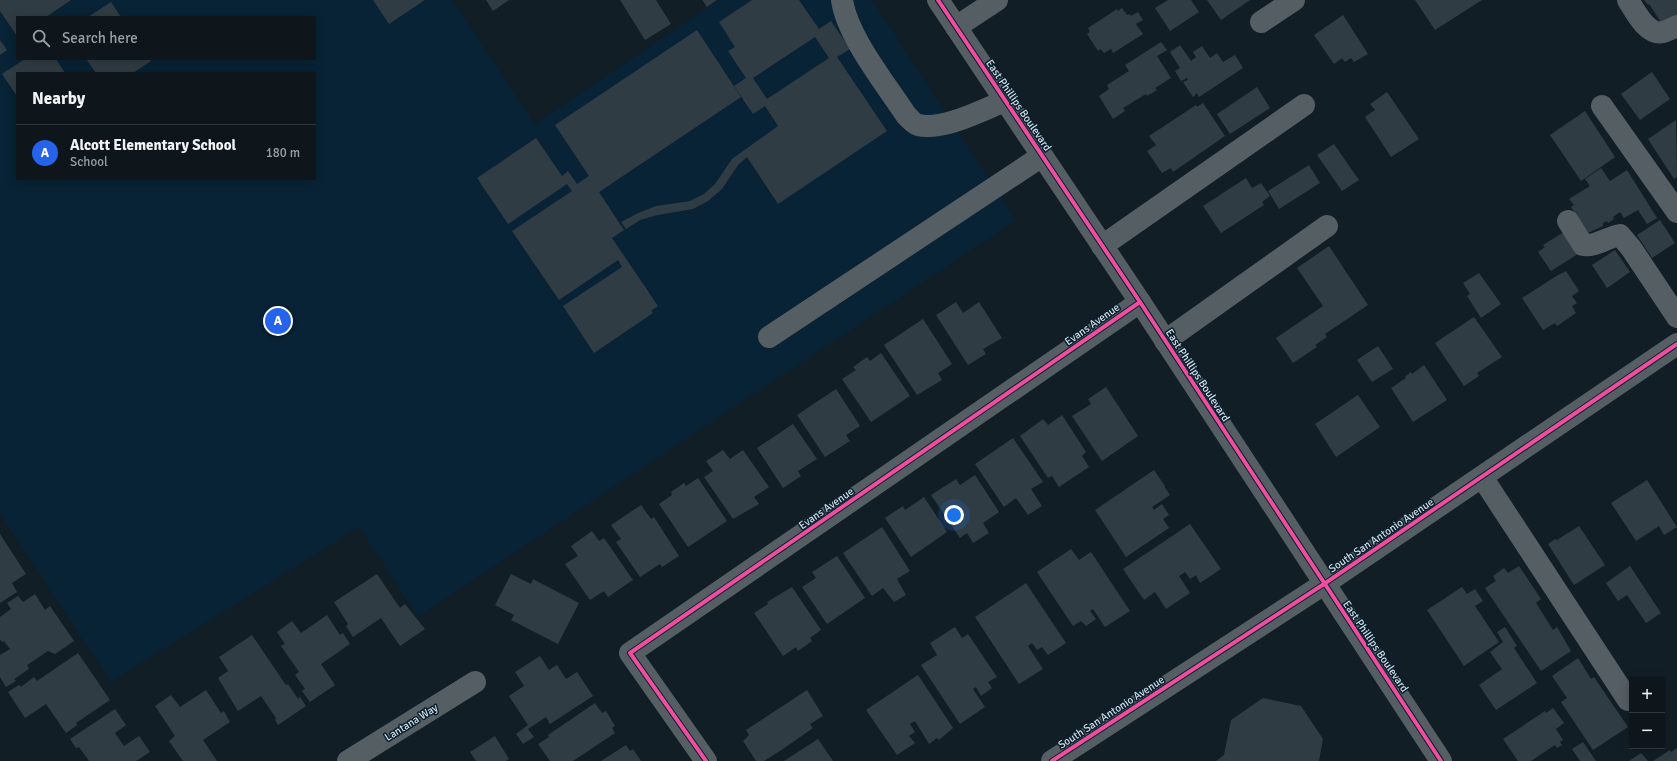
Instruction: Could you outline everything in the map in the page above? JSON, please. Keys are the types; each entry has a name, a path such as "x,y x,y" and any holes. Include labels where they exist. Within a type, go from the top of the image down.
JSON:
{"street":[{"path":"842,0 844,12 850,29 906,115 917,125 935,125 952,121 1005,101"},
{"name":"East Phillips Boulevard","path":"938,0 1140,302 1324,584 1442,761"},
{"path":"956,27 997,0"},
{"path":"1261,22 1294,0"},
{"path":"1628,0 1646,26 1653,32 1662,32 1677,26"},
{"path":"1102,246 1304,104"},
{"path":"1602,106 1677,212"},
{"path":"770,337 1042,156"},
{"path":"1568,221 1584,245 1590,246 1610,236 1620,235 1631,248 1677,317"},
{"path":"1165,341 1327,226"},
{"name":"Evans Avenue","path":"706,761 630,653 1140,302"},
{"name":"South San Antonio Avenue","path":"1052,761 1324,584 1677,344"},
{"path":"1482,477 1628,700"},
{"name":"Lantana Way","path":"348,761 475,682"}],"shaded area":[{"path":"0,0 452,0 535,124 719,0 872,0 1016,220 418,617 359,527 111,682 0,514"}],"building":[{"path":"0,0 71,0 47,16 16,16 16,35 0,11"},
{"path":"373,0 425,0 389,24"},
{"path":"486,0 509,0 493,11"},
{"path":"620,0 656,0 671,24 645,40"},
{"path":"702,0 717,0 707,7"},
{"path":"752,0 799,0 819,29 831,21 850,49 837,57 887,131 778,204 747,157 738,165 722,189 708,201 693,209 658,215 640,220 626,229 621,222 638,213 656,206 690,201 704,194 715,184 732,159 778,126 765,106 753,114 734,86 746,78 728,51 735,47 719,22","holes":["815,37 829,58 767,99 753,78"]},
{"path":"1168,0 1191,0 1199,12 1170,31 1155,8"},
{"path":"1207,0 1250,0 1221,20"},
{"path":"1415,0 1482,0 1435,30"},
{"path":"1644,0 1677,0 1677,18 1664,27 1649,4 1648,5"},
{"path":"111,2 120,16 90,16"},
{"path":"1122,8 1127,15 1130,14 1131,16 1138,12 1143,20 1136,24 1143,34 1113,53 1111,49 1104,53 1101,49 1098,51 1087,34 1090,32 1088,28 1117,9 1118,11"},
{"path":"1343,15 1368,54 1354,62 1351,58 1345,62 1342,58 1334,64 1314,35"},
{"path":"697,30 741,97 599,192 624,230 612,238 658,306 651,311 653,313 594,353 563,306 622,267 618,260 559,300 512,231 572,191 567,184 508,224 477,178 536,138 562,176 568,171 577,184 589,176 555,125"},
{"path":"0,40 7,50 0,55"},
{"path":"1161,42 1167,50 1157,56 1171,78 1155,88 1157,90 1147,96 1146,94 1123,108 1125,111 1113,119 1099,96 1109,89 1107,85 1129,71 1125,65"},
{"path":"1180,45 1191,61 1196,57 1193,52 1202,46 1210,58 1217,53 1223,62 1235,55 1243,68 1199,97 1197,93 1193,97 1183,82 1188,80 1187,78 1181,81 1175,71 1180,68 1170,52"},
{"path":"23,60 57,60 64,72 16,72 16,95 2,74"},
{"path":"87,60 151,61 134,72 95,72"},
{"path":"1652,72 1670,99 1640,120 1621,94"},
{"path":"1257,87 1270,108 1230,134 1217,114"},
{"path":"1387,92 1419,139 1391,157 1365,117 1375,110 1370,104"},
{"path":"1203,103 1225,136 1173,172 1171,168 1162,173 1147,151 1156,145 1149,136 1196,105 1197,107"},
{"path":"1585,111 1615,157 1581,181 1550,135"},
{"path":"1676,120 1677,177 1674,179 1648,139"},
{"path":"1334,144 1359,180 1342,191 1317,155"},
{"path":"1309,165 1320,183 1279,209 1268,191"},
{"path":"1601,168 1610,181 1627,170 1657,218 1647,224 1638,210 1624,218 1620,212 1608,223 1607,221 1603,223 1603,226 1588,233 1571,207 1574,205 1569,199 1590,186 1585,179"},
{"path":"1246,178 1252,188 1261,183 1270,196 1262,202 1264,205 1221,233 1203,206"},
{"path":"1660,220 1675,243 1652,258 1637,235"},
{"path":"1564,232 1578,254 1551,271 1538,252 1545,247 1543,245"},
{"path":"1329,246 1368,305 1325,334 1327,337 1315,345 1317,347 1293,363 1276,338 1323,306 1297,268"},
{"path":"1615,250 1630,272 1607,288 1592,265"},
{"path":"1566,271 1579,291 1572,296 1577,303 1572,306 1576,313 1557,326 1555,323 1543,330 1522,298"},
{"path":"1479,273 1501,304 1481,318 1467,296 1470,294 1463,283"},
{"path":"956,302 963,313 979,302 1002,338 983,349 986,354 968,365 936,315"},
{"path":"1474,317 1502,357 1477,373 1479,376 1464,386 1435,343"},
{"path":"923,319 952,364 938,373 942,380 917,395 884,345"},
{"path":"1378,346 1393,369 1372,382 1357,360"},
{"path":"881,353 910,396 871,422 842,379 856,370 853,367 867,357 870,361"},
{"path":"1424,365 1447,400 1413,422 1391,388 1406,378 1405,377 1411,372 1412,374"},
{"path":"1106,387 1138,436 1102,461 1072,416 1091,404 1088,399"},
{"path":"836,389 860,426 846,435 850,441 825,457 797,415"},
{"path":"1358,395 1380,427 1336,457 1315,424"},
{"path":"1062,415 1086,452 1082,456 1089,467 1059,487 1052,476 1048,478 1020,436 1043,419 1048,425"},
{"path":"793,424 817,459 798,471 801,476 783,488 757,448"},
{"path":"1013,438 1043,482 1031,489 1042,506 1028,515 1016,498 1004,507 975,464"},
{"path":"723,450 730,459 743,450 769,487 754,497 759,504 733,519 704,477 713,471 706,461"},
{"path":"1154,470 1170,495 1152,507 1154,510 1162,504 1169,515 1163,519 1169,528 1126,557 1095,510"},
{"path":"975,475 999,512 983,523 989,533 973,543 967,533 960,538 931,495 956,479 960,485"},
{"path":"698,478 727,521 688,547 659,504 672,495 671,492 684,483 686,486"},
{"path":"1647,480 1677,527 1664,535 1659,526 1636,541 1611,503"},
{"path":"924,497 947,532 911,557 885,518 903,506 905,510"},
{"path":"641,505 651,519 654,517 679,556 662,567 660,564 640,577 616,542 621,539 611,525"},
{"path":"1190,524 1221,569 1200,583 1196,575 1190,579 1185,572 1179,576 1190,593 1166,609 1155,592 1144,600 1123,569"},
{"path":"1579,526 1605,565 1574,585 1548,544"},
{"path":"882,527 910,571 897,579 906,595 894,602 883,588 872,596 843,553"},
{"path":"592,531 599,541 604,538 633,580 608,597 604,591 590,600 565,564 578,556 571,546"},
{"path":"0,534 26,574 12,583 17,592 0,603"},
{"path":"1071,549 1079,560 1091,552 1130,611 1105,627 1093,609 1090,611 1096,619 1086,626 1081,621 1073,626 1037,572"},
{"path":"837,556 865,598 827,624 802,587 816,578 812,572"},
{"path":"1519,566 1541,599 1536,603 1553,630 1557,627 1571,651 1541,671 1485,588 1496,581 1493,576 1504,568 1508,573"},
{"path":"1630,566 1661,613 1646,623 1627,595 1618,601 1606,583"},
{"path":"377,574 400,608 405,604 425,629 400,646 381,618 353,637 346,626 348,624 334,602"},
{"path":"511,574 531,584 533,579 579,603 558,644 511,620 514,615 495,605"},
{"path":"1026,583 1066,643 1048,655 1042,647 1037,650 1032,643 1028,646 1043,669 1019,684 975,617"},
{"path":"792,587 821,630 810,638 812,641 798,651 796,647 783,656 754,613 768,604 767,602"},
{"path":"1462,587 1467,594 1475,589 1483,601 1475,606 1499,642 1464,666 1427,610"},
{"path":"35,594 45,610 50,606 74,641 55,654 48,651 27,665 29,669 14,679 16,681 6,687 0,677 0,655 10,649 4,641 2,642 0,639 0,617 11,609 7,603 18,596 23,602"},
{"path":"327,615 340,635 343,633 350,644 321,664 335,685 310,702 302,691 305,689 295,675 299,672 281,646 285,644 277,632 292,621 301,633"},
{"path":"955,627 962,638 968,634 997,677 988,682 992,688 981,696 976,687 973,689 985,707 960,724 921,665 937,655 930,643"},
{"path":"1505,627 1517,646 1514,648 1537,683 1496,710 1479,685 1502,669 1490,652 1503,642 1497,632"},
{"path":"252,635 286,685 288,684 298,699 300,697 306,706 278,725 275,720 276,718 261,696 238,711 218,678 228,671 219,657"},
{"path":"78,653 110,700 76,723 77,725 66,733 46,704 25,718 8,692 19,685 21,687 34,677 37,681"},
{"path":"540,656 549,670 557,665 566,679 577,672 593,696 550,724 546,717 528,729 534,737 523,744 516,734 528,725 509,696 524,686 515,672"},
{"path":"1578,658 1591,679 1594,677 1628,727 1593,750 1561,702 1567,698 1552,676"},
{"path":"918,675 953,728 939,740 937,738 929,744 915,721 910,724 915,732 909,736 915,743 897,755 866,710"},
{"path":"206,690 221,713 224,711 230,722 203,740 217,761 183,761 169,741 175,736 155,706 171,695 180,707"},
{"path":"807,690 823,716 810,724 813,728 783,749 764,761 756,761 743,741 749,735 746,730"},
{"path":"1263,698 1301,706 1323,739 1319,761 1216,761 1224,755 1231,720"},
{"path":"595,703 602,713 606,711 615,726 612,728 615,733 573,761 550,761 538,744 549,737 548,735"},
{"path":"1553,708 1564,723 1556,729 1563,740 1560,742 1562,745 1557,748 1555,745 1531,761 1518,761 1503,739 1545,711 1546,713"},
{"path":"115,709 126,725 115,733 124,746 139,736 150,752 136,761 89,761 79,747 76,748 70,739"},
{"path":"495,736 509,759 506,761 476,761 470,752"},
{"path":"818,739 833,761 784,761"},
{"path":"1583,742 1596,761 1580,761 1572,749"},
{"path":"626,745 630,751 633,749 641,761 601,761"},
{"path":"1677,748 1677,761 1653,761 1670,750 1671,752"},
{"path":"1641,753 1648,761 1629,761"}],"cycle path":[{"path":"938,0 1140,302 1441,761"},
{"path":"706,761 630,653 1140,302"},
{"path":"1052,761 1324,584 1677,344"}],"place":[{"name":"Alcott Elementary School","path":"278,321"}]}
